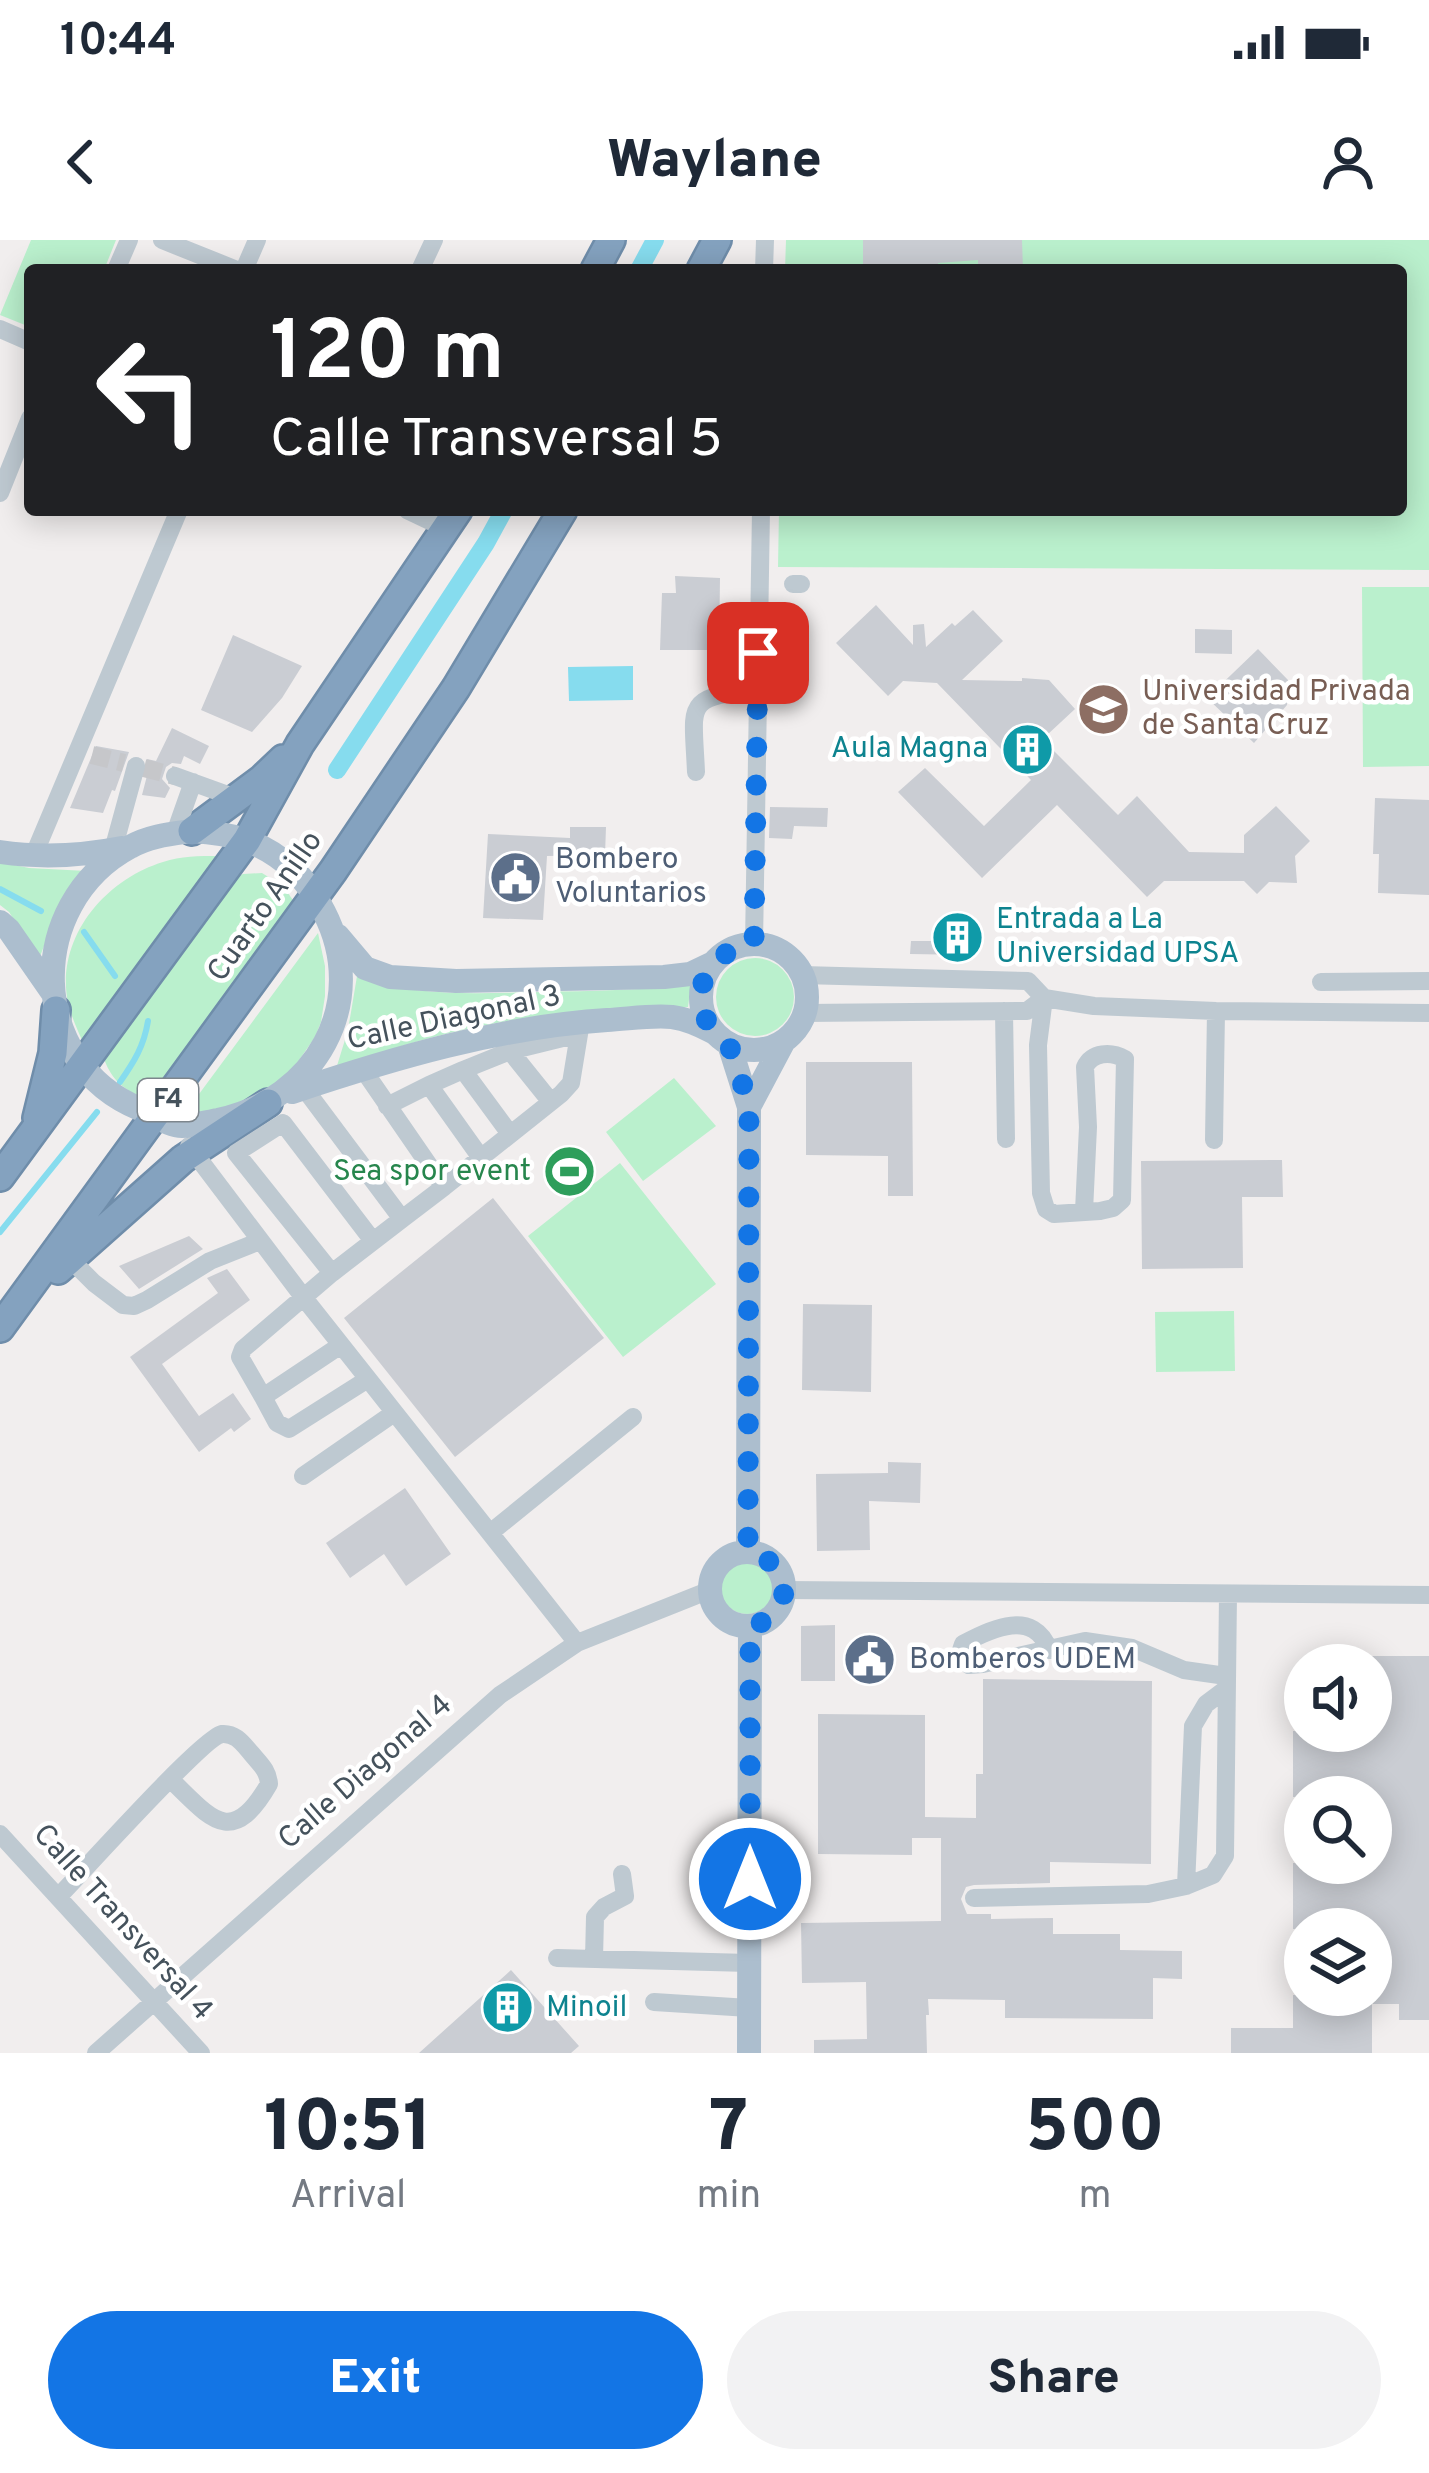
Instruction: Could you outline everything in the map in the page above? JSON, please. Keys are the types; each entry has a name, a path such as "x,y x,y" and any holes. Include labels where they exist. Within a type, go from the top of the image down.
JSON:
{"highway":[{"name":"Cuarto Anillo","path":"65,1254 168,1121 456,688 559,516"},
{"name":"Cuarto Anillo","path":"0,1177 247,840 300,744 453,519"},
{"path":"183,832 262,779 300,744"},
{"path":"34,1132 53,1054 54,1001"},
{"path":"0,1328 65,1254 201,1164 276,1107"}],"main road":[{"path":"0,852 33,857 93,854 183,832 220,833 247,840 286,863 316,896 332,927 341,977 339,1002 322,1050 276,1107"},
{"path":"121,848 68,907 54,948 54,1001 62,1031 82,1065 116,1096 168,1121"},
{"path":"0,922 54,1001"},
{"name":"Calle Diagonal 3","path":"332,927 357,962 390,977 457,981 664,977 690,974 712,963"},
{"path":"748,1552 749,1106 722,1038 705,1017 701,999 712,963 727,951 754,944 782,952 802,975 807,994 797,1029 784,1041 749,1106"},
{"name":"Calle Diagonal 3","path":"168,1121 276,1107 362,1068 548,1026 580,1028 668,1016 689,1020 722,1038"},
{"path":"722,1038 757,1050 784,1041"},
{"path":"748,1552 770,1560 783,1579 784,1590 770,1618 750,1626 727,1621 712,1602 710,1590 717,1567 748,1552"},
{"path":"749,2053 750,1626"}],"street":[{"path":"162,240 225,264"},
{"path":"0,493 24,433"},
{"path":"33,857 85,753 176,516"},
{"path":"754,944 758,688 783,584 762,516"},
{"path":"696,772 698,704 708,697 758,688"},
{"path":"121,848 135,766"},
{"path":"183,832 184,779 236,798"},
{"path":"802,975 1028,981 1044,998 1094,1006 1429,1013"},
{"path":"958,979 958,1011"},
{"path":"1321,982 1429,981"},
{"path":"805,1013 1027,1011 1044,998"},
{"path":"1044,998 1038,1045 1041,1193 1046,1209 1054,1214 1084,1211 1113,1208 1122,1200 1125,1058 1095,1055 1084,1067 1088,1127 1084,1211"},
{"path":"1004,1011 1006,1139"},
{"path":"1214,1140 1216,1011"},
{"path":"368,1379 289,1429 277,1423 240,1358 243,1349 332,1273 571,1083 580,1028 509,1051 387,1106"},
{"path":"509,1051 551,1102"},
{"path":"362,1068 444,1187"},
{"path":"464,1070 511,1134"},
{"path":"429,1085 481,1158"},
{"path":"310,1095 402,1219"},
{"path":"201,1164 236,1153 276,1107 373,1241"},
{"path":"168,1121 578,1643"},
{"path":"236,1153 332,1273"},
{"path":"65,1254 123,1305 134,1306 210,1261 260,1240"},
{"path":"263,1397 341,1345"},
{"path":"303,1476 394,1413"},
{"path":"490,1533 633,1418"},
{"name":"Calle Diagonal 4","path":"96,2053 500,1694 578,1643 710,1590"},
{"path":"784,1590 1429,1595"},
{"path":"974,1898 1148,1894 1213,1875 1225,1856 1228,1594"},
{"path":"1049,1650 1085,1641 1132,1648 1226,1682"},
{"path":"1186,1886 1193,1726 1226,1682"},
{"path":"58,1898 170,1779 211,1738 225,1733 235,1736 268,1772 269,1784 240,1819 227,1823 212,1819 170,1779"},
{"name":"Calle Transversal 4","path":"0,1834 201,2053"},
{"path":"595,1959 595,1917 604,1906 625,1896 622,1874"},
{"path":"557,1958 749,1963"},
{"path":"654,2002 749,2008"}],"green space":[{"path":"31,240 116,240 106,264 24,264 24,325 0,315"},
{"path":"786,240 1429,240 1429,570 778,567 779,516 1407,516 1407,264 785,264"},
{"path":"1362,587 1429,587 1429,766 1363,767"},
{"path":"218,856 85,1047 70,1009 66,979 69,956 89,915 121,883 141,871 177,859"},
{"path":"0,862 87,871 58,910 39,959 0,905"},
{"path":"262,873 283,886 295,903 165,1090 141,1098 127,1090 109,1071 103,1056 231,880"},
{"path":"318,933 325,966 321,1022 284,1082 212,1114 185,1113"},
{"path":"755,958 783,969 794,997 783,1025 755,1036 727,1025 716,997 727,969"},
{"path":"357,976 448,993 691,985 688,1007 596,1010 509,1021 423,1040 336,1069"},
{"path":"674,1078 716,1126 643,1181 606,1132"},
{"path":"620,1163 716,1284 623,1357 528,1236"},
{"path":"1234,1311 1235,1371 1156,1372 1155,1312"},
{"path":"747,1560 766,1568 774,1587 766,1606 747,1614 728,1606 720,1587 728,1568"}],"water":[{"path":"633,666 633,700 569,701 568,667"}],"building":[{"path":"863,240 1022,240 1023,264 978,264 978,260 863,264"},
{"path":"675,576 720,578 719,650 660,650 662,593 676,593"},
{"name":"Aula Magna","path":"876,605 913,645 913,625 924,624 926,647 973,610 1003,641 962,680 1049,680 1075,709 1047,735 1051,738 1046,743 1118,815 1137,796 1189,852 1244,853 1244,835 1276,806 1310,841 1295,856 1297,883 1269,882 1257,894 1244,881 1164,881 1147,897 1057,805 982,878 898,792 925,768 984,826 1031,780 937,683 903,681 888,696 836,643"},
{"path":"1195,629 1232,630 1232,654 1195,653"},
{"path":"233,635 302,666 252,732 201,710"},
{"path":"1258,649 1288,680 1287,705 1254,743 1207,698"},
{"path":"172,728 209,746 200,764 184,756 181,764 166,767 162,779 170,788 165,798 142,795 147,759 156,761"},
{"path":"96,746 129,752 103,813 70,808"},
{"path":"1375,798 1429,800 1429,895 1378,893 1379,854 1373,854"},
{"path":"770,807 828,808 827,827 794,826 792,839 769,838"},
{"name":"Bombero Voluntarios","path":"570,827 606,827 605,855 547,856 543,920 483,918 488,834 570,838"},
{"name":"Entrada a La Universidad UPSA","path":"971,922 971,955 910,954 911,941 944,941 951,924"},
{"path":"806,1062 912,1062 913,1196 888,1196 888,1156 806,1155"},
{"path":"1282,1160 1283,1197 1242,1197 1243,1268 1142,1269 1141,1161"},
{"path":"493,1198 604,1338 455,1457 344,1318"},
{"path":"189,1236 203,1249 139,1289 119,1266"},
{"path":"227,1269 250,1300 162,1364 199,1416 233,1393 251,1419 199,1452 130,1357 218,1293 207,1278"},
{"path":"803,1304 872,1305 871,1392 802,1390"},
{"path":"888,1462 921,1463 920,1503 869,1501 870,1550 817,1551 816,1474 888,1473"},
{"path":"405,1488 451,1554 406,1586 384,1554 350,1578 326,1543"},
{"path":"835,1625 835,1681 801,1681 801,1626"},
{"path":"1392,1656 1429,1656 1429,2020 1399,2020 1399,2004 1392,2004 1392,1908 1293,1908 1293,1884 1392,1884 1392,1776 1293,1776 1293,1752 1392,1752"},
{"path":"983,1679 1152,1681 1151,1864 1050,1862 1050,1883 966,1887 961,1899 967,1914 991,1914 991,1919 1053,1918 1053,1934 1120,1934 1120,1950 1182,1951 1182,1979 1153,1978 1153,2019 1005,2018 1005,2000 928,1999 927,2053 814,2053 814,2040 867,2039 866,1982 802,1983 801,1923 941,1921 941,1838 912,1838 912,1855 818,1854 818,1714 925,1715 925,1817 976,1818 976,1774 983,1774"},
{"name":"Minoil","path":"511,1970 579,2046 571,2053 419,2053"},
{"path":"1293,2016 1372,2016 1372,2053 1231,2053 1231,2028 1293,2028"}],"waterway":[{"path":"642,264 655,240"},
{"path":"337,770 501,516"},
{"path":"0,889 41,911"},
{"path":"84,932 115,976"},
{"path":"120,1082 138,1053 148,1021"},
{"path":"0,1232 97,1112"}],"tunnel":[{"path":"92,755 124,763"},
{"path":"144,768 175,776"}],"place":[{"name":"Universidad Privada de Santa Cruz","path":"1103,709"},
{"name":"Aula Magna","path":"1027,749"},
{"name":"Bombero Voluntarios","path":"516,877"},
{"name":"Entrada a La Universidad UPSA","path":"957,937"},
{"name":"Sea spor event","path":"570,1172"},
{"name":"Bomberos UDEM","path":"870,1660"},
{"name":"Minoil","path":"507,2008"}],"route":[{"path":"750,1879 750,1626 761,1624 778,1610 784,1590 783,1579 770,1560 748,1552 749,1106 729,1044 705,1017 701,989 712,963 735,947 754,944 758,653"}]}
